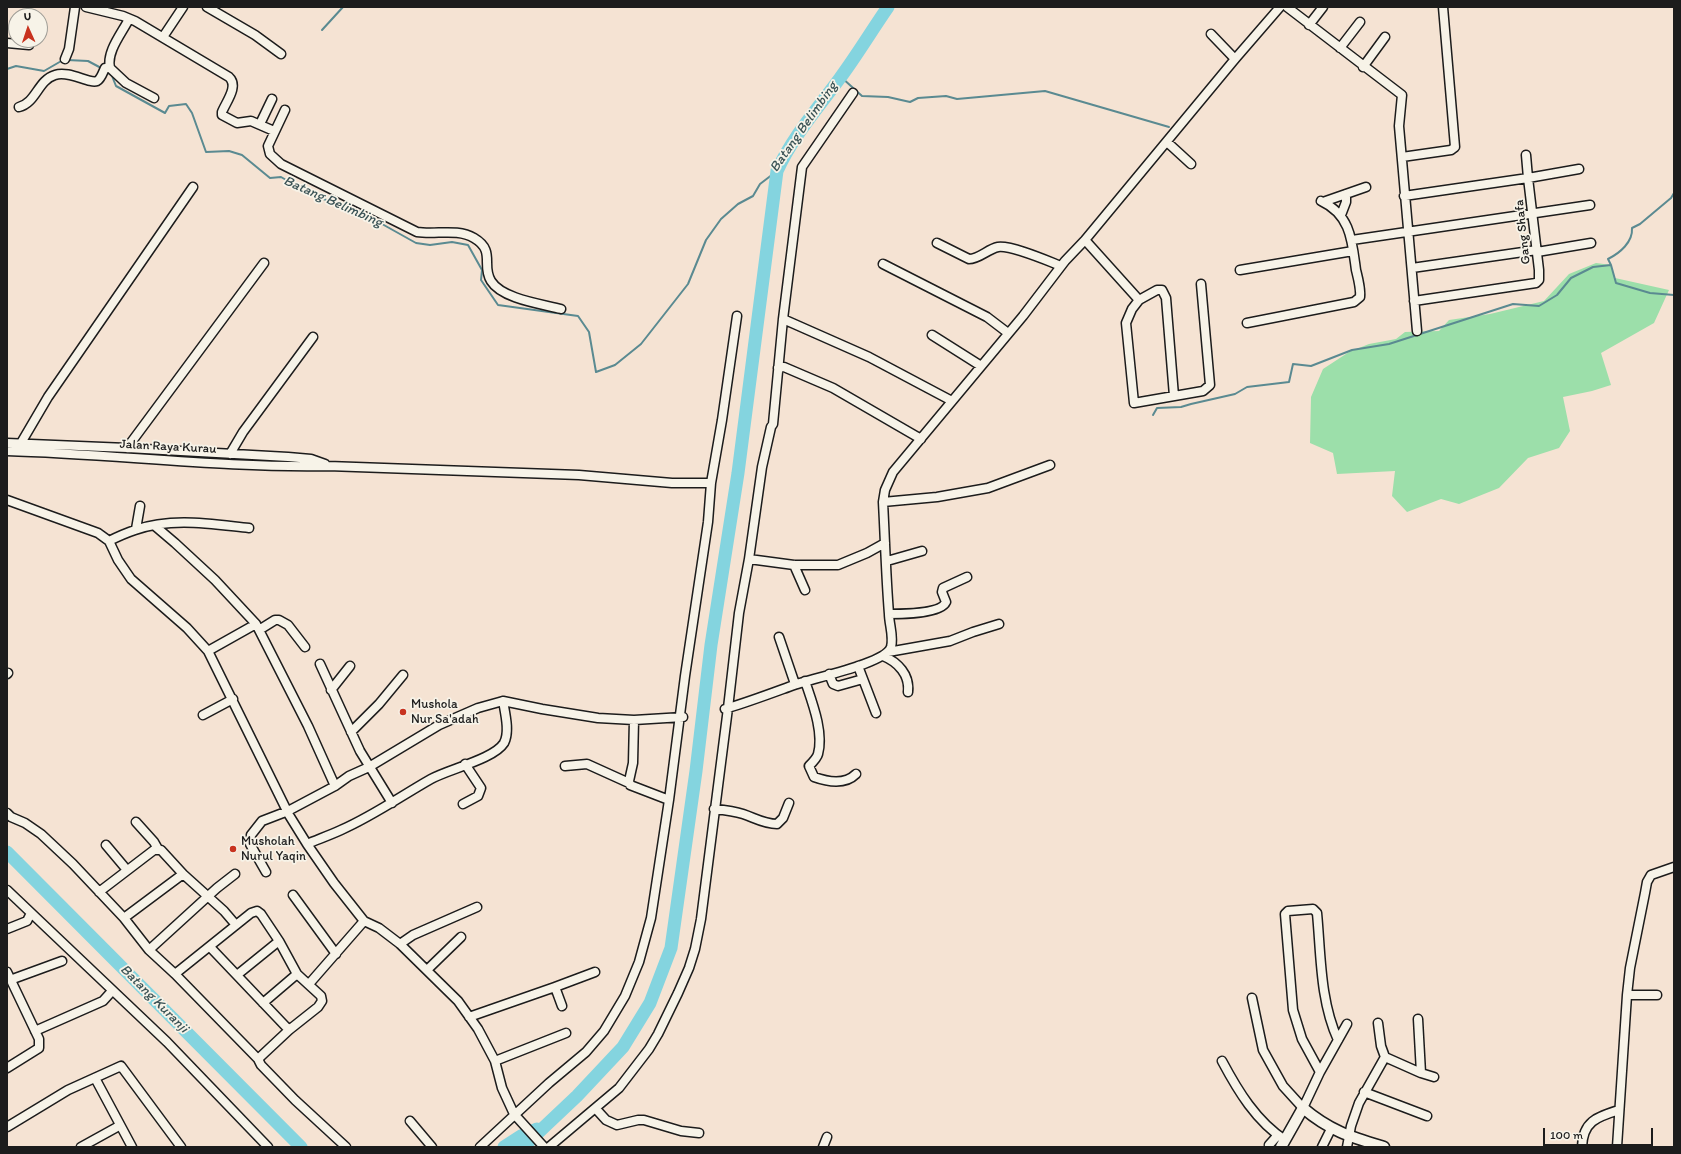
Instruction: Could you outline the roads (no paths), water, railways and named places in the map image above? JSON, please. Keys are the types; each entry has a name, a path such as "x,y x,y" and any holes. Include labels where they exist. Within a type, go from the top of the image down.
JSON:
{"street":[{"path":"65,59 69,49 75,7"},
{"path":"86,7 115,10 232,79 233,86 222,112 223,116 238,124 251,121 274,130"},
{"path":"163,37 183,7"},
{"path":"207,7 254,34 281,54"},
{"path":"885,654 891,646 883,502 885,490 893,472 1008,333 1061,266 1085,240 1280,7"},
{"path":"1287,7 1363,67 1402,95 1399,126 1417,331"},
{"path":"1309,25 1323,7"},
{"path":"1402,157 1451,150 1455,147 1443,7"},
{"path":"19,107 30,100 44,80 54,75 62,73 74,75 89,81 96,81 100,78 108,68 110,55 129,19"},
{"path":"1340,48 1360,22"},
{"path":"1212,34 1235,59"},
{"path":"1363,67 1385,37"},
{"path":"108,68 126,83 154,98"},
{"path":"7,500 98,533 109,540 118,560 131,578 183,624 208,651 288,811 334,883 364,921 379,928 400,944 458,1001 495,1061 502,1088 514,1114 545,1147 596,1109 619,1088 649,1049 675,1000 689,968 695,949 701,919 739,613 749,559 762,467 773,424 783,319 802,167 853,93"},
{"path":"260,124 272,100"},
{"path":"285,110 268,143 268,148 272,156 281,164 416,232 436,234 456,232 464,233 474,238 481,244 486,252 488,258 487,269 490,280 499,289 527,301 561,309"},
{"path":"1167,142 1191,164"},
{"name":"Gang Shafa","path":"1414,301 1538,282 1537,251 1526,155"},
{"path":"1404,196 1579,170"},
{"path":"21,443 48,397 193,187"},
{"path":"1247,323 1358,300 1360,294 1352,240 1346,223 1341,215 1322,201 1366,187"},
{"path":"1341,215 1346,202 1346,194"},
{"path":"1352,240 1408,233 1533,212 1590,205"},
{"path":"1085,240 1139,300"},
{"path":"937,243 970,259 974,259 992,249 1005,247 1061,266"},
{"path":"1412,268 1591,243"},
{"path":"1240,270 1353,251"},
{"path":"128,448 264,262"},
{"path":"882,264 987,317 1008,333"},
{"path":"1174,396 1166,298 1164,292 1162,290 1157,290 1147,297 1139,300 1132,309 1126,323 1134,403 1203,391 1210,385 1201,284"},
{"path":"480,1147 514,1114 586,1052 604,1031 625,996 639,962 651,918 682,718 708,522 711,483 722,420 736,316"},
{"path":"783,319 870,357 952,401"},
{"path":"932,335 981,366"},
{"path":"230,454 243,432 313,337"},
{"path":"778,368 784,367 833,388 920,439"},
{"path":"7,443 128,448 311,459 323,462 328,466"},
{"name":"Jalan Raya Kurau","path":"7,451 67,452 128,457 295,466 579,475 672,483 711,483"},
{"path":"883,502 938,497 988,488 1050,465"},
{"path":"136,530 140,506"},
{"path":"109,540 136,530 168,523 196,522 249,528"},
{"path":"154,526 215,580 258,627 308,726 335,786"},
{"path":"749,559 794,565 838,565 885,543"},
{"path":"887,561 922,552"},
{"path":"794,565 805,590"},
{"path":"889,614 919,612 944,606 946,602 942,592 943,588 967,577"},
{"path":"208,651 275,620 279,620 288,625 305,647"},
{"path":"726,709 760,698 794,684 858,666 885,654 950,641 998,624"},
{"path":"779,637 794,684"},
{"path":"885,654 904,671 909,684 908,692"},
{"path":"320,664 331,690 369,767 392,803"},
{"path":"331,690 350,666"},
{"path":"858,666 876,713"},
{"path":"829,674 833,684 838,686 863,679"},
{"path":"351,732 379,704 403,675"},
{"path":"805,681 817,719 819,734 818,755 809,766 814,777 833,781 846,781 856,774"},
{"path":"203,715 233,699"},
{"path":"266,872 252,848 250,839 251,835 262,822 288,811 335,786 348,776 369,767 439,725 478,708 503,701 598,718 634,720 682,718"},
{"path":"308,844 342,830 432,779 493,752 503,744 507,735 503,701"},
{"path":"629,783 633,763 634,720"},
{"path":"463,804 481,793 481,788 465,764"},
{"path":"565,766 586,764 629,783 631,786 669,800"},
{"path":"714,809 743,814 762,822 777,824 783,818 789,803"},
{"path":"7,813 10,817 25,823 41,834 73,864 124,918 149,950 175,974 258,1059 261,1065 295,1100 346,1147"},
{"path":"136,822 154,842 158,849 163,852 183,874 209,896 236,926"},
{"path":"106,845 127,870"},
{"path":"99,892 154,850 158,849"},
{"path":"1617,1147 1630,968 1647,882 1651,875 1674,867"},
{"path":"124,918 183,874"},
{"path":"149,950 235,874"},
{"path":"7,890 167,1042 268,1147"},
{"path":"293,895 336,954"},
{"path":"400,944 413,935 477,907"},
{"path":"1320,1072 1302,1039 1293,1010 1285,917 1286,912 1288,911 1313,909 1317,913 1325,996 1333,1029 1338,1040"},
{"path":"175,974 251,913 258,911 261,914 279,941 297,974 320,996 321,1004 289,1030 258,1059"},
{"path":"7,929 27,921 31,913"},
{"path":"309,984 364,921"},
{"path":"427,970 461,937"},
{"path":"236,975 279,941"},
{"path":"210,947 289,1030"},
{"path":"7,1068 39,1048 39,1039 9,976 62,961"},
{"path":"469,1017 555,988 595,972"},
{"path":"263,1003 297,974"},
{"path":"555,988 562,1006"},
{"path":"35,1031 103,1001 112,991"},
{"path":"1627,995 1657,995"},
{"path":"1252,998 1263,1050 1283,1086 1303,1108 1331,1128 1349,1136 1384,1147"},
{"path":"1418,1019 1421,1073"},
{"path":"1378,1023 1381,1046 1385,1057 1421,1073 1434,1077"},
{"path":"1270,1145 1281,1141 1303,1108 1320,1072 1347,1024"},
{"path":"495,1061 566,1033"},
{"path":"1347,1147 1356,1110 1364,1092 1385,1057"},
{"path":"1222,1061 1238,1091 1264,1124 1281,1141"},
{"path":"7,1127 68,1090 119,1066 123,1067 135,1086 181,1147"},
{"path":"95,1078 119,1126 132,1147"},
{"path":"1364,1092 1426,1116"},
{"path":"596,1109 606,1120 617,1125 644,1120 681,1131 699,1133"},
{"path":"1582,1147 1586,1126 1604,1115 1619,1110"},
{"path":"410,1121 432,1147"},
{"path":"81,1147 119,1126"},
{"path":"1322,1147 1331,1128"},
{"path":"823,1147 827,1136"}],"waterway":[{"path":"322,30 343,7"},
{"path":"523,1147 577,1096 623,1047 650,1003 671,948 696,771 711,645 738,473 777,171 798,134 846,69 888,7"},
{"name":"Batang Belimbing","path":"7,69 16,66 44,71 63,60"},
{"name":"Batang Belimbing","path":"67,60 88,61 103,69"},
{"name":"Batang Belimbing","path":"106,71 112,76 116,86 165,113 169,106 186,104 192,113 206,152 229,151 242,155 270,178 281,177 314,196 357,210 416,243 430,245 452,242 468,245 482,270 481,280 498,305 578,316 589,332 596,372 615,365 641,344 688,284 706,240 721,219 738,204 753,196 760,184 777,171"},
{"path":"841,77 862,96 888,97 910,102 918,98 946,96 957,99 1045,91 1169,127"},
{"path":"1153,415 1157,408 1181,407 1235,394 1247,387 1289,382 1293,364 1311,366 1352,350 1389,344 1513,304 1539,306 1557,295 1571,278 1593,267 1611,265 1608,259 1617,254 1625,246 1632,233 1632,228 1640,224 1671,198 1674,193"},
{"path":"1611,265 1616,283 1650,293 1674,295"},
{"name":"Batang Kuranji","path":"7,852 301,1147"},
{"path":"504,1147 521,1136 537,1129"}],"place":[{"name":"Mushola Nur Sa'adah","path":"403,712"},
{"name":"Musholah Nurul Yaqin","path":"233,849"}]}
